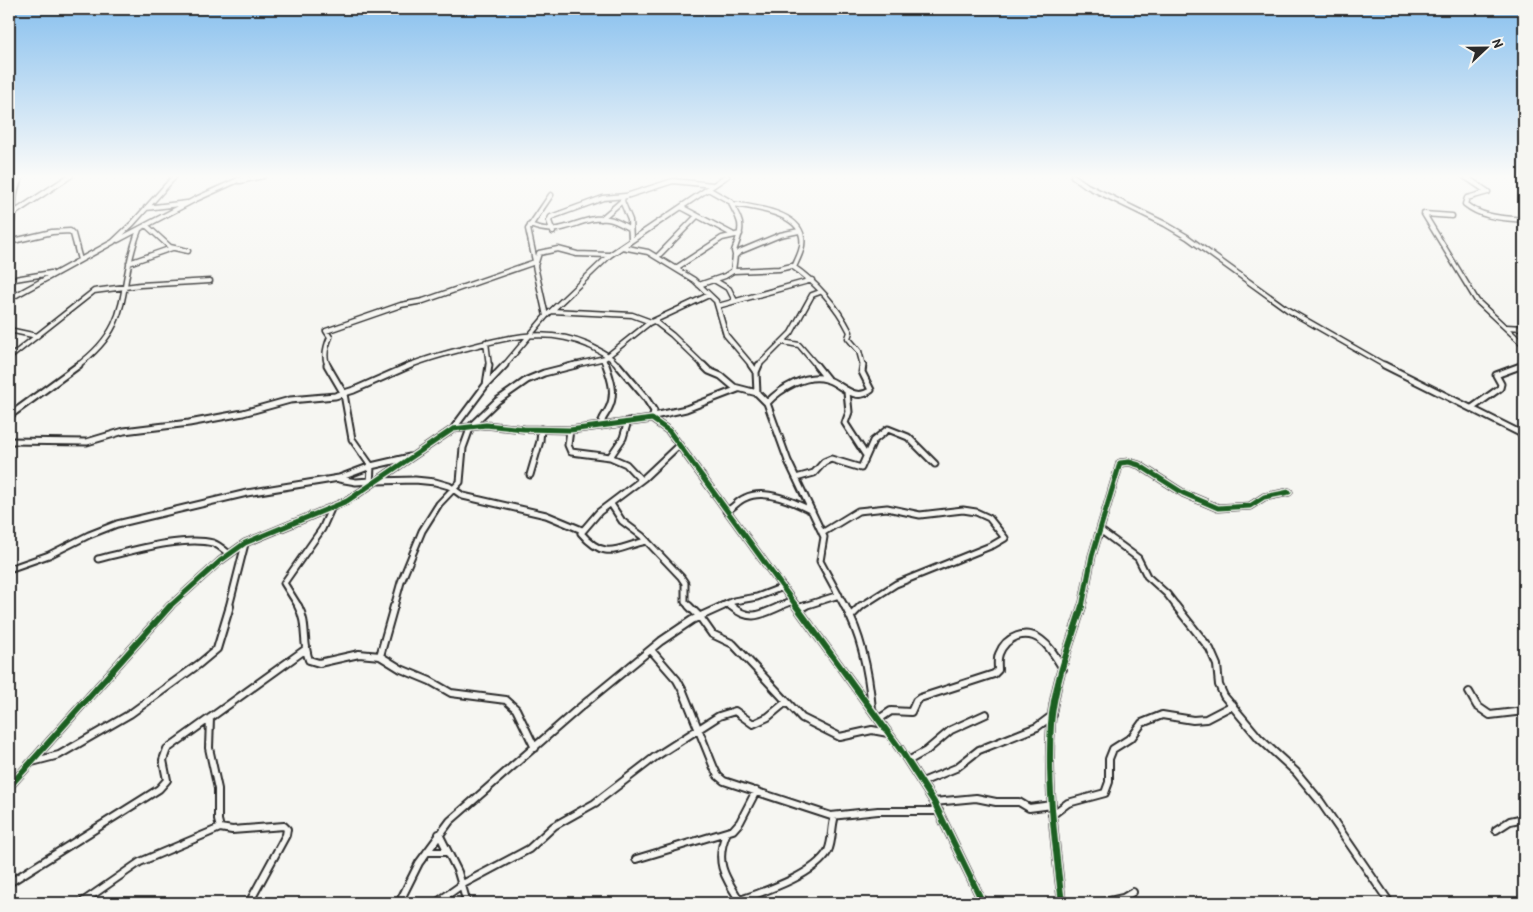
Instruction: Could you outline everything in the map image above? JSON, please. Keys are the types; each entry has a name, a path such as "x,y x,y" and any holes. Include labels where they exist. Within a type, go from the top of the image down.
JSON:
{"street":[{"path":"9,232 13,219"},
{"path":"113,242 136,219"},
{"path":"9,299 56,272 160,219"},
{"path":"535,219 528,230 532,239 546,316"},
{"path":"550,219 549,221 553,232"},
{"path":"530,225 542,231 553,232 600,219 611,220 630,229"},
{"path":"629,219 631,239"},
{"path":"9,787 165,611 229,554 245,543 331,510 453,429 485,386 512,359 546,316 610,255 663,219"},
{"path":"657,257 695,219"},
{"path":"704,219 718,224 732,234"},
{"path":"734,271 736,267 734,252 740,234 740,221 738,219"},
{"path":"787,219 804,241 803,248 794,267"},
{"path":"1155,219 1187,236 1288,310 1365,356 1404,377 1524,434"},
{"path":"1427,219 1475,298 1524,345"},
{"path":"147,226 172,248"},
{"path":"9,416 92,354 105,339 114,326 125,287 134,241 139,230"},
{"path":"9,242 52,232 70,231 73,234 80,260"},
{"path":"735,255 780,235 799,232"},
{"path":"676,268 722,238 732,234 740,234"},
{"path":"622,247 642,250 657,257 699,285 718,306 726,335 756,372"},
{"path":"129,263 172,248 188,251"},
{"path":"535,261 536,256 542,252 558,249 577,254 610,255"},
{"path":"372,483 371,466 352,439 344,394 326,363 326,346 330,337 327,330 401,305 423,301 535,261"},
{"path":"699,285 734,271 794,267 812,280 820,292 837,309 849,330 848,338 859,351 863,365 862,372 872,390 869,393 860,395 847,392 829,381 799,345 783,342"},
{"path":"9,280 56,272"},
{"path":"713,279 729,289 736,301"},
{"path":"718,306 778,291 812,280"},
{"path":"9,358 93,292 125,287 210,281"},
{"path":"757,393 756,372 760,363 783,342 793,330 812,296 820,292"},
{"path":"380,656 401,582 422,531 439,504 455,489 462,475 464,448 471,426 491,406 527,380 544,373 603,359 653,321 709,295"},
{"path":"551,311 632,315 653,321 672,335 699,364 709,371 722,376 738,389 757,393 767,403 773,415 779,440 822,533 824,542 820,561 850,617 863,652 872,709"},
{"path":"1505,327 1524,328"},
{"path":"9,330 37,336"},
{"path":"9,441 88,442 124,431 181,424 243,413 290,400 326,398 344,394 428,358 486,342 531,334 572,338 608,355 645,398 654,411 653,418"},
{"path":"485,386 490,367 486,342"},
{"path":"601,426 602,417 610,407 612,385 603,359"},
{"path":"1472,408 1500,388 1501,384 1496,375 1524,365"},
{"path":"767,403 773,396 790,384 814,379 829,381"},
{"path":"453,429 486,425 570,430 601,426 653,418 686,409 738,389"},
{"path":"847,392 849,412 845,423 865,454"},
{"path":"653,418 669,431 726,511 784,587 908,761 934,802 983,903"},
{"path":"610,456 623,438 628,421"},
{"path":"530,475 540,441 541,429"},
{"path":"570,430 568,445 571,452 610,456 626,464 641,480"},
{"path":"796,478 814,473 824,462 831,459 861,468 871,442 879,433 892,430 905,435 913,441 934,464"},
{"path":"582,530 679,445"},
{"path":"9,569 49,555 89,535 117,524 247,493 338,478 371,466 413,457"},
{"path":"1062,903 1052,814 1053,715 1063,669 1082,606 1092,556 1120,463 1129,462 1139,466 1184,493 1218,508 1250,506 1264,497 1289,492"},
{"path":"338,478 372,483 426,481 455,489 463,496 546,515 582,530"},
{"path":"726,511 737,507 744,498 759,495 791,501 812,511"},
{"path":"611,504 622,521 647,542 681,577 685,583 685,602 700,617 708,630 733,644 802,718 840,737 873,729 889,734"},
{"path":"822,533 858,511 887,508 920,515 963,510 976,512 989,518 1005,538 993,545 900,582 864,603 850,617"},
{"path":"331,510 322,529 284,583 285,588 302,614 305,627 306,649 310,660 319,663 352,654 380,656 401,669 430,680 451,693 497,698 511,703 516,709 535,748"},
{"path":"582,530 582,535 610,552 620,551 639,542 647,542"},
{"path":"1100,530 1134,553 1142,562 1151,580 1167,594 1210,648 1217,665 1221,692 1260,738 1296,772 1320,801 1390,903"},
{"path":"98,558 137,549 198,542 216,544 229,554"},
{"path":"32,762 59,755 130,714 210,656 221,640 245,543"},
{"path":"399,903 427,852 450,821 578,709 676,630 738,600 765,595 784,587"},
{"path":"798,608 839,595"},
{"path":"728,604 738,612 755,617 793,601"},
{"path":"879,719 891,711 911,712 916,701 920,698 994,674 998,670 999,655 1008,640 1016,635 1035,637 1042,641 1063,669"},
{"path":"9,883 159,789 167,780 162,754 306,649"},
{"path":"651,650 677,680 718,776 724,781 810,810 835,816 878,811 938,811"},
{"path":"1468,692 1476,706 1485,713 1524,711"},
{"path":"436,903 463,884 529,849 554,826 595,803 636,770 719,716 735,710 753,724 768,717 786,702"},
{"path":"1052,814 1068,803 1106,793 1110,780 1110,753 1119,743 1133,736 1143,722 1168,713 1183,719 1202,720 1212,718 1233,705"},
{"path":"908,761 926,751 951,730 986,714"},
{"path":"922,782 956,768 979,750 1037,727 1053,715"},
{"path":"210,718 209,748 218,789 218,820 220,828"},
{"path":"636,859 727,832 739,825 748,803 756,791"},
{"path":"934,802 976,798 996,802 1019,802 1029,808 1052,805"},
{"path":"727,832 721,843 720,865 736,902 789,880 820,860 828,850 835,816"},
{"path":"1496,830 1510,821 1524,818"},
{"path":"81,903 140,862 220,828 232,830 284,826 287,829 286,835 249,903"},
{"path":"439,834 463,884 467,903"},
{"path":"427,852 446,852"},
{"path":"1101,903 1123,898 1133,892"}],"cycle path":[{"path":"9,787 165,611 220,561 245,543 347,501 453,429 486,425 524,429 570,430 652,419 669,431 900,749 934,802 983,903"},
{"path":"1062,903 1052,815 1051,723 1060,678 1082,606 1092,556 1120,463 1129,462 1139,465 1183,493 1218,508 1250,506 1264,497 1289,492"}]}
